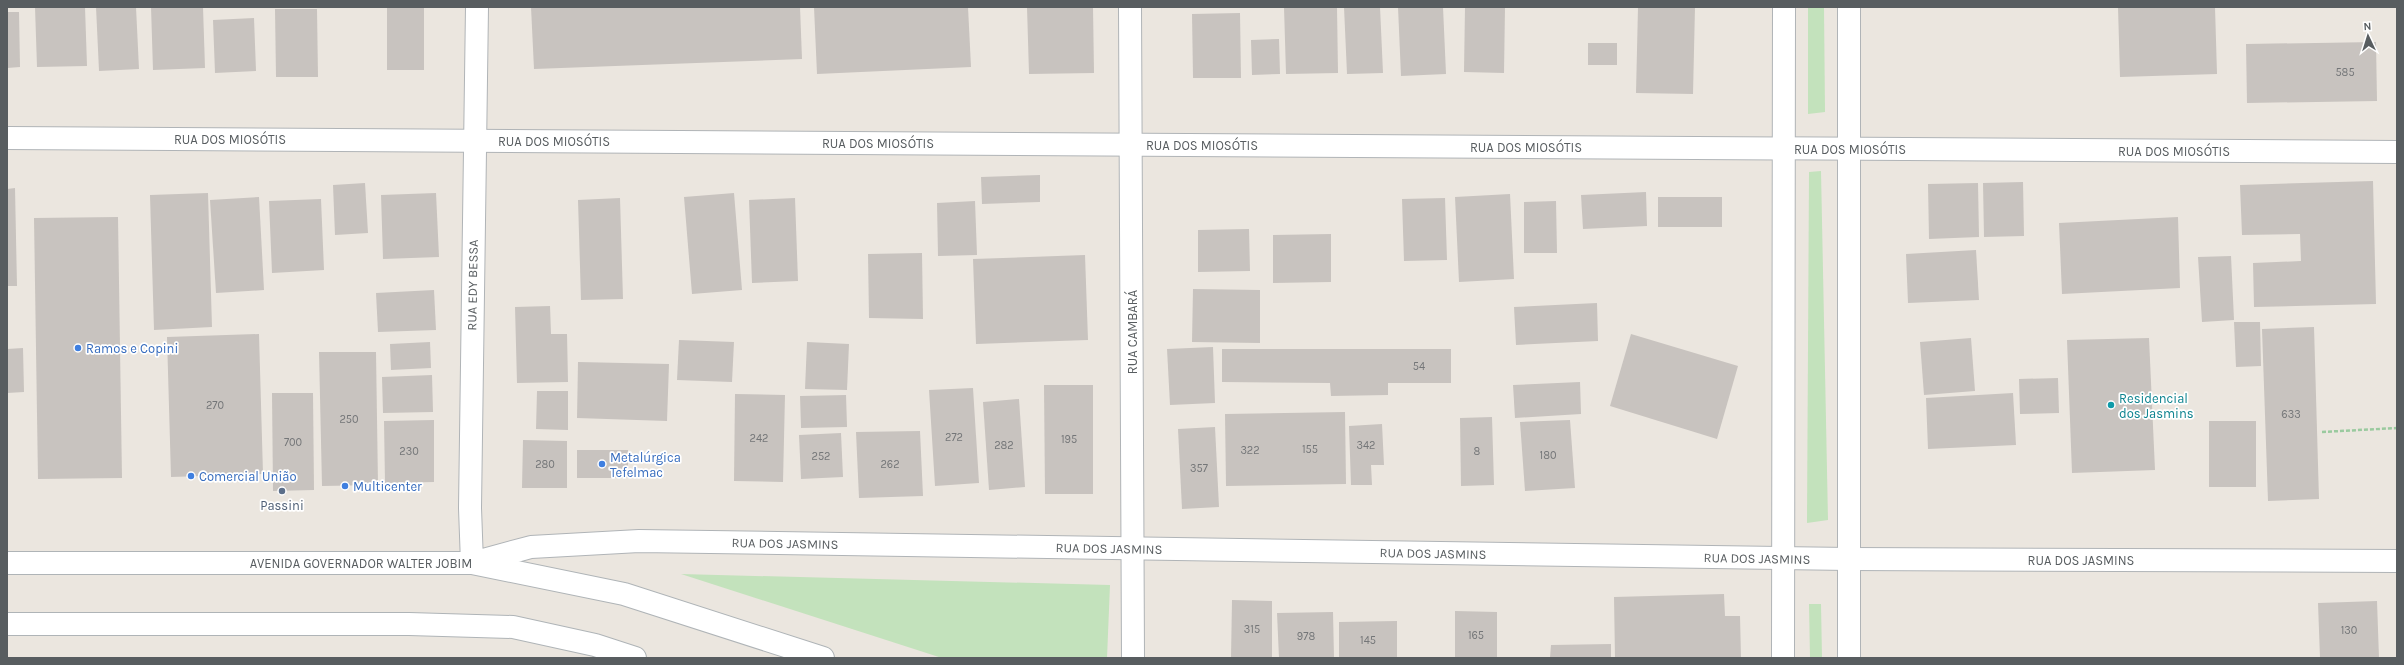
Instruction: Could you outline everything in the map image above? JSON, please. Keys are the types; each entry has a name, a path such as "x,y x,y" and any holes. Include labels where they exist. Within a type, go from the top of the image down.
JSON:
{"street":[{"name":"RUA EDY BESSA","path":"472,563 470,508 473,172 476,141 477,7"},
{"name":"RUA CAMBARÁ","path":"1130,7 1133,658"},
{"path":"1783,658 1784,7"},
{"path":"1849,7 1849,658"},
{"name":"RUA DOS MIOSÓTIS","path":"7,138 2397,152"},
{"name":"RUA DOS JASMINS","path":"472,563 531,547 639,541 1849,559 2397,561"},
{"name":"AVENIDA GOVERNADOR WALTER JOBIM","path":"7,562 472,563 624,594 823,658"},
{"path":"7,624 409,624 513,627 595,645 634,658"}],"path":[{"path":"2322,432 2397,428"}],"green space":[{"path":"1808,7 1824,7 1825,112 1808,114"},
{"path":"1821,171 1828,520 1807,523 1809,172"},
{"path":"681,574 1110,585 1107,658 942,658"},
{"path":"1809,604 1821,604 1822,658 1810,658"}],"building":[{"path":"35,7 85,7 87,66 37,67"},
{"path":"96,7 136,7 139,69 99,71"},
{"path":"151,7 203,7 205,68 153,70"},
{"path":"387,7 424,7 424,70 387,70"},
{"path":"531,7 800,7 802,59 534,69"},
{"path":"814,7 968,7 971,67 817,74"},
{"path":"1027,7 1093,7 1094,73 1029,74"},
{"path":"1284,7 1337,7 1338,73 1286,74"},
{"path":"1344,7 1380,7 1383,73 1347,74"},
{"path":"1398,7 1443,7 1446,74 1401,76"},
{"path":"1465,7 1505,7 1504,73 1464,72"},
{"path":"1638,7 1695,7 1693,94 1636,93"},
{"path":"2118,7 2215,7 2217,74 2120,77"},
{"path":"275,9 317,9 318,77 276,77"},
{"path":"7,12 19,12 20,67 7,68"},
{"path":"1240,13 1241,78 1193,78 1192,14"},
{"path":"254,18 256,71 215,73 213,20"},
{"path":"1279,39 1280,74 1252,75 1251,40"},
{"path":"2376,42 2377,101 2247,103 2246,44"},
{"path":"1588,43 1617,43 1617,65 1588,65"},
{"path":"1040,175 1040,202 982,204 981,177"},
{"path":"2373,181 2376,304 2254,307 2253,263 2301,261 2300,234 2242,235 2240,185"},
{"path":"2023,182 2024,236 1984,237 1983,183"},
{"path":"365,183 368,233 335,235 333,185"},
{"path":"1978,183 1979,237 1929,239 1928,184"},
{"path":"15,188 17,286 7,286 7,189"},
{"path":"1646,192 1647,226 1583,229 1581,195"},
{"path":"208,193 212,327 154,330 150,195"},
{"path":"436,193 439,257 383,259 381,195"},
{"path":"734,193 742,290 692,294 684,197"},
{"path":"1510,194 1514,279 1459,282 1455,197"},
{"path":"259,197 264,290 216,293 210,200"},
{"path":"1658,197 1722,197 1722,227 1658,227"},
{"path":"620,198 623,299 581,300 578,200"},
{"path":"795,198 798,281 752,283 749,200"},
{"path":"1445,198 1447,260 1404,261 1402,199"},
{"path":"321,199 324,270 272,273 269,201"},
{"path":"975,201 977,255 938,256 937,203"},
{"path":"1556,201 1557,253 1524,253 1524,202"},
{"name":"Ramos e Copini","path":"118,217 122,478 38,479 34,218"},
{"path":"2178,217 2180,288 2062,294 2059,223"},
{"path":"1249,229 1250,271 1198,272 1198,230"},
{"path":"1331,234 1331,282 1273,283 1273,235"},
{"path":"1976,250 1979,300 1908,303 1906,254"},
{"path":"922,253 923,319 869,318 868,254"},
{"path":"1085,255 1088,340 976,344 973,259"},
{"path":"2231,256 2234,320 2202,322 2198,257"},
{"path":"1193,289 1260,290 1260,343 1192,342"},
{"path":"434,290 436,330 378,332 376,293"},
{"path":"1597,303 1598,341 1516,345 1514,307"},
{"path":"550,306 551,334 567,334 568,382 517,383 515,307"},
{"path":"2234,322 2260,322 2261,366 2236,367"},
{"path":"2314,327 2319,499 2268,501 2262,329"},
{"path":"259,334 263,474 171,477 167,337"},
{"path":"1631,334 1738,366 1717,439 1610,406"},
{"path":"1971,338 1975,391 1924,395 1920,342"},
{"name":"Residencial dos Jasmins","path":"2149,338 2155,470 2072,473 2067,340"},
{"path":"679,340 734,342 732,382 677,380"},
{"path":"430,342 431,368 391,370 390,344"},
{"path":"807,342 849,344 847,390 805,389"},
{"path":"1213,347 1215,403 1170,405 1167,349"},
{"path":"23,348 24,392 7,393 7,349"},
{"path":"1222,349 1451,349 1451,383 1388,383 1388,395 1331,396 1330,383 1222,382"},
{"path":"319,352 376,352 378,485 322,486"},
{"path":"578,362 669,364 667,421 577,418"},
{"path":"432,375 433,412 383,413 382,377"},
{"path":"2058,378 2059,413 2020,414 2019,379"},
{"path":"1580,382 1581,414 1515,418 1513,385"},
{"path":"1044,385 1093,385 1093,494 1045,494"},
{"path":"973,388 979,483 935,486 929,390"},
{"path":"537,391 568,391 568,430 536,429"},
{"path":"272,393 313,393 314,490 273,491"},
{"path":"2013,393 2016,445 1928,449 1926,398"},
{"path":"735,394 785,395 783,482 734,481"},
{"path":"846,395 847,427 801,428 800,396"},
{"path":"1019,399 1025,487 989,490 983,402"},
{"path":"1345,412 1346,484 1226,486 1225,414"},
{"path":"1492,417 1494,485 1461,486 1460,418"},
{"path":"434,420 434,482 385,483 384,421"},
{"path":"1570,420 1575,488 1525,491 1520,422"},
{"path":"2209,421 2256,421 2256,487 2209,487"},
{"path":"1382,424 1384,465 1371,465 1372,485 1351,485 1349,426"},
{"path":"1215,427 1219,507 1182,509 1178,429"},
{"path":"920,431 923,496 859,498 856,432"},
{"path":"841,433 843,477 801,479 799,435"},
{"path":"523,440 567,441 567,488 522,488"},
{"name":"Metalúrgica Tefelmac","path":"577,450 628,450 628,478 577,478"},
{"path":"1724,594 1725,616 1740,616 1741,658 1615,658 1614,597"},
{"path":"1232,600 1272,601 1272,658 1231,658"},
{"path":"2377,601 2379,658 2320,658 2318,603"},
{"path":"1455,611 1497,612 1497,658 1455,658"},
{"path":"1333,612 1334,658 1279,658 1277,613"},
{"path":"1397,621 1397,658 1339,658 1339,622"},
{"path":"1611,644 1611,658 1550,658 1551,645"}],"place":[{"name":"Ramos e Copini","path":"78,348"},
{"name":"Residencial dos Jasmins","path":"2111,405"},
{"name":"Metalúrgica Tefelmac","path":"602,464"},
{"name":"Comercial União","path":"191,476"},
{"name":"Multicenter","path":"345,486"},
{"name":"Passini","path":"282,491"}]}
